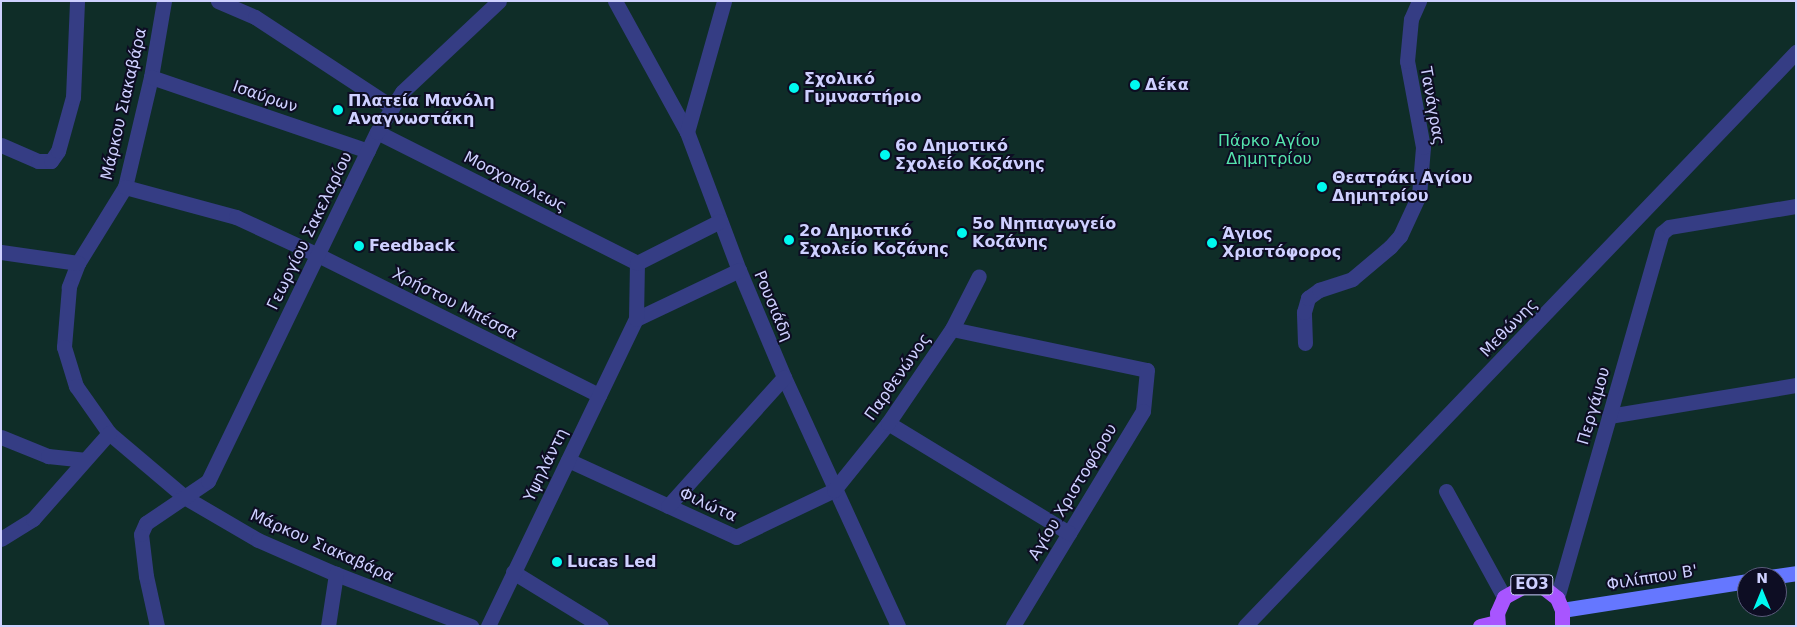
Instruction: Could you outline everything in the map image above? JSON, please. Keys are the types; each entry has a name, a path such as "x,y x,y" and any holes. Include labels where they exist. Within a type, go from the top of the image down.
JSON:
{"main road":[{"name":"Φιλίππου Β'","path":"1560,604 1737,581"},
{"name":"ΕΟ3","path":"1480,626 1498,624 1504,597 1518,587 1535,585 1560,604 1562,626"}],"street":[{"path":"1,145 38,161 51,160 58,151 73,97 77,1"},
{"name":"Μάρκου Σιακαβάρα","path":"164,1 151,77 126,187 78,263 68,287 64,347 76,386 109,433 186,498 258,540 336,574 471,626"},
{"path":"218,1 255,17 392,108"},
{"name":"Γεωργίου Σακελαρίου","path":"157,626 146,576 141,534 146,523 186,498 208,481 377,132 402,92 499,1"},
{"name":"Ρουσιάδη","path":"615,1 688,132 739,270 784,377 834,490 898,626"},
{"path":"688,132 724,1"},
{"name":"Τανάγρας","path":"1306,343 1304,312 1308,298 1319,290 1352,279 1390,247 1400,236 1419,195 1423,147 1407,61 1411,19 1419,1"},
{"name":"Μεθώνης","path":"1244,626 1796,52"},
{"name":"Ισαύρων","path":"151,77 368,151"},
{"name":"Μοσχοπόλεως","path":"377,132 637,263"},
{"name":"Χρήστου Μπέσσα","path":"126,187 236,217 318,255 599,395"},
{"name":"Περγάμου","path":"1560,604 1609,416 1662,233 1669,227 1796,206"},
{"path":"637,263 720,221"},
{"path":"1,252 78,263"},
{"name":"Υψηλάντη","path":"488,626 636,319 637,263"},
{"path":"636,319 739,270"},
{"name":"Παρθενώνος","path":"834,490 888,423 952,329 979,276"},
{"name":"Αγίου Χριστοφόρου","path":"952,329 1147,370 1142,411 1013,626"},
{"path":"668,506 784,377"},
{"path":"1609,416 1796,384"},
{"path":"888,423 1069,533"},
{"path":"1,539 33,518 109,433"},
{"path":"1,437 48,456 84,460"},
{"name":"Φιλώτα","path":"568,460 736,537 834,490"},
{"path":"1446,491 1504,597"},
{"path":"513,572 601,626"},
{"path":"328,626 336,574"}],"green space":[{"name":"Πάρκο Αγίου Δημητρίου","path":"1,1 1796,1 1796,626 1,626"}],"place":[{"name":"Δέκα","path":"1135,85"},
{"name":"Σχολικό Γυμναστήριο","path":"794,88"},
{"name":"Πλατεία Μανόλη Αναγνωστάκη","path":"338,110"},
{"name":"6ο Δημοτικό Σχολείο Κοζάνης","path":"885,155"},
{"name":"Θεατράκι Αγίου Δημητρίου","path":"1322,187"},
{"name":"5ο Νηπιαγωγείο Κοζάνης","path":"962,233"},
{"name":"2ο Δημοτικό Σχολείο Κοζάνης","path":"789,240"},
{"name":"Άγιος Χριστόφορος","path":"1212,243"},
{"name":"Feedback","path":"359,246"},
{"name":"Lucas Led","path":"557,562"}]}
